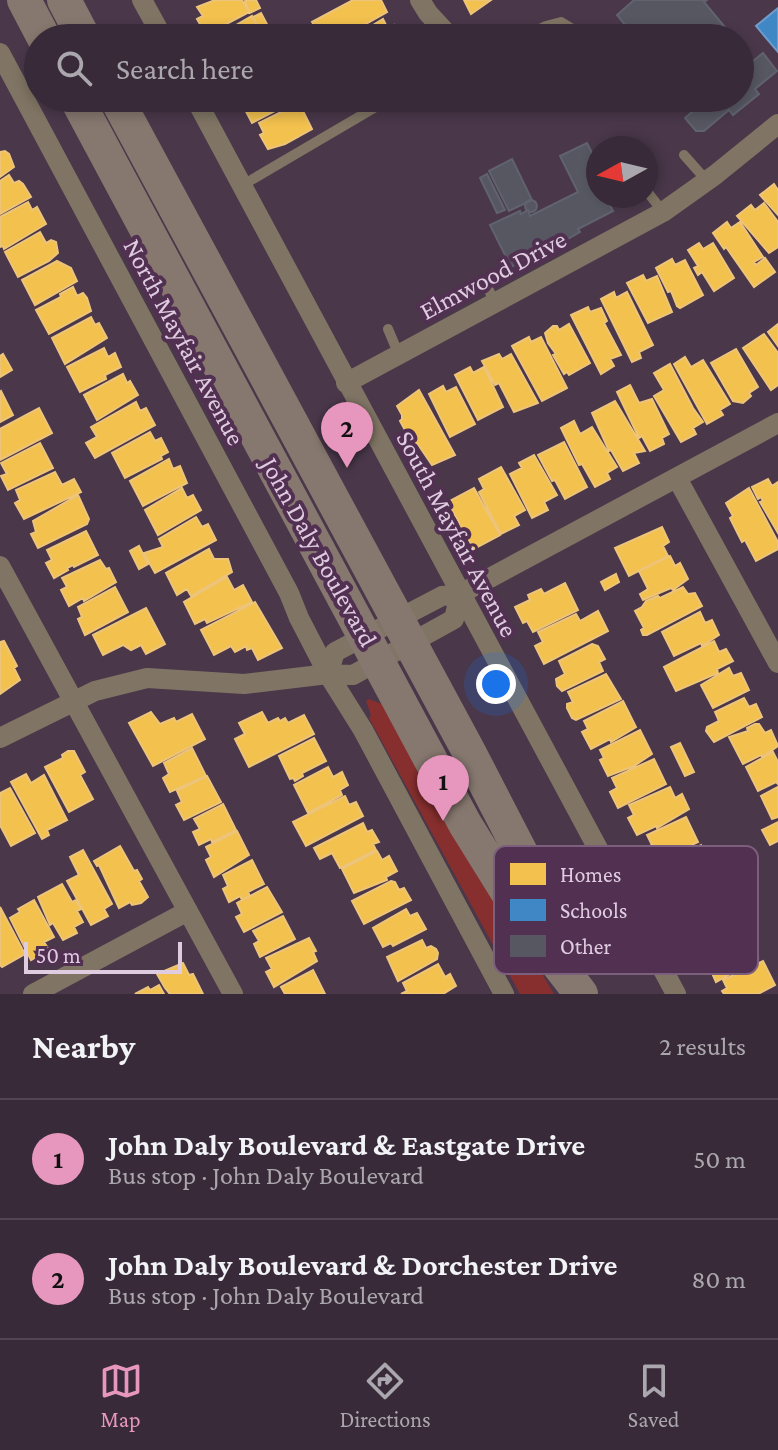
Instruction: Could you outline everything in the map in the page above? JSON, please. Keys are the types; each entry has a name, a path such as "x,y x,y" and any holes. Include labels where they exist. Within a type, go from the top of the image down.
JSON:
{"main road":[{"path":"24,0 37,24"},
{"path":"64,0 77,24"},
{"name":"John Daly Boulevard","path":"83,112 236,401 494,873"},
{"name":"John Daly Boulevard","path":"124,112 517,846"},
{"name":"John Daly Boulevard","path":"567,974 583,994"},
{"name":"John Daly Boulevard","path":"575,974 583,994"}],"street":[{"path":"142,0 155,24"},
{"path":"420,0 438,24"},
{"name":"North Mayfair Avenue","path":"0,53 24,98"},
{"name":"North Mayfair Avenue","path":"32,112 289,593 328,674 363,730 504,994"},
{"name":"South Mayfair Avenue","path":"202,112 596,846"},
{"name":"Elmwood Drive","path":"346,383 663,212 778,124"},
{"path":"0,738 72,700 147,678 254,683 328,674 353,675 372,649 404,630 442,596 460,594 778,423"},
{"path":"677,478 778,663"},
{"path":"0,566 233,994"},
{"path":"328,674 335,652 372,649 404,630 454,619 460,594"},
{"path":"33,994 188,911"},
{"name":"South Mayfair Avenue","path":"665,974 676,994"}],"lane":[{"path":"241,186 367,112"},
{"path":"684,155 707,181"},
{"path":"658,206 663,212"},
{"path":"484,280 495,303"},
{"path":"388,329 399,355"}],"shaded area":[{"path":"369,699 382,704 494,893 494,946 369,718 371,715 366,701"},
{"path":"509,974 542,974 554,994 520,994"}],"building: Homes":[{"path":"215,0 242,0 249,12 227,24 200,24 197,19 203,16 197,7"},
{"path":"247,0 256,0 260,8 250,13"},
{"path":"353,0 381,0 387,12 366,24 312,22"},
{"path":"464,0 491,0 471,14"},
{"path":"261,13 267,24 257,24 253,17"},
{"path":"252,16 256,24 238,24"},
{"path":"246,112 273,112 252,123"},
{"path":"281,112 304,112 312,129 285,144 268,149 260,135 264,133 259,123"},
{"path":"5,151 14,167 0,177 0,152"},
{"path":"9,175 14,183 19,181 23,184 31,197 0,214 0,181"},
{"path":"774,184 778,190 778,215 760,195"},
{"path":"28,202 32,210 37,207 46,224 4,249 0,247 0,217"},
{"path":"764,203 778,222 778,247 769,253 737,216 751,205 755,210"},
{"path":"727,222 731,228 740,222 763,257 754,262 756,265 765,258 775,272 754,287 713,233"},
{"path":"40,232 46,243 51,240 56,242 58,253 18,277 5,252"},
{"path":"699,243 703,249 713,243 734,278 714,291 702,272 698,275 694,268 698,266 688,250"},
{"path":"672,259 675,265 685,260 703,295 680,308 656,268"},
{"path":"57,261 71,268 77,281 35,305 22,280"},
{"path":"643,275 646,281 657,276 672,312 648,323 627,283"},
{"path":"73,287 77,296 83,293 87,298 91,311 49,334 36,310"},
{"path":"614,292 616,298 627,292 653,345 639,352 641,358 632,362 601,299"},
{"path":"588,307 590,312 601,308 607,321 604,323 621,355 610,359 614,366 601,374 571,315"},
{"path":"91,317 95,325 99,323 107,338 65,364 52,338"},
{"path":"569,324 590,363 569,375 567,372 564,374 553,355 556,354 545,333 553,326 559,330"},
{"path":"778,324 778,346 768,332"},
{"path":"764,334 778,353 778,385 771,390 743,348"},
{"path":"529,337 531,342 541,337 567,388 542,401 512,346"},
{"path":"104,348 108,357 115,353 121,367 105,375 106,379 80,392 67,367"},
{"path":"736,349 758,387 749,393 751,396 743,403 733,401 711,363"},
{"path":"3,354 12,370 0,377 0,356"},
{"path":"499,354 502,359 511,354 538,403 514,412 499,383 495,385 482,361"},
{"path":"685,357 691,367 703,360 730,404 720,410 723,415 707,424 674,364"},
{"path":"670,364 703,422 693,428 696,434 681,442 654,396 664,390 654,373"},
{"path":"470,367 473,373 484,367 503,407 478,420 455,375"},
{"path":"123,374 138,395 97,420 84,395"},
{"path":"630,385 639,403 652,399 669,434 662,438 664,444 650,451 642,436 639,438 617,392"},
{"path":"443,386 446,392 456,387 475,424 450,437 429,394"},
{"path":"419,390 455,455 432,465 417,443 413,445 400,421 402,415 397,406"},
{"path":"0,392 13,415 0,422"},
{"path":"615,401 645,451 634,453 639,463 623,471 609,451 592,413"},
{"path":"136,402 140,411 146,408 155,425 95,458 86,443 97,437 91,427"},
{"path":"39,408 52,433 0,460 0,429"},
{"path":"574,421 580,434 592,427 617,467 607,473 610,479 595,487 582,464 579,465 561,428"},
{"path":"150,432 155,441 161,438 168,452 161,456 162,459 125,478 112,453"},
{"path":"564,442 587,487 565,499 538,455"},
{"path":"40,443 53,468 8,490 1,476 7,474 1,463"},
{"path":"534,455 557,495 544,502 548,510 532,518 510,474 522,468 519,463"},
{"path":"169,459 173,469 180,466 187,483 143,506 130,481"},
{"path":"501,467 525,510 514,516 519,525 501,534 479,492 484,489 479,479"},
{"path":"55,472 62,485 74,479 81,492 24,519 15,503 20,500 16,490"},
{"path":"768,479 772,486 778,482 778,533 760,502 763,501 761,497 758,499 752,487"},
{"path":"182,488 187,498 193,495 201,510 158,535 145,510"},
{"path":"474,488 500,535 474,549 466,535 462,538 456,528 461,526 448,502"},
{"path":"749,488 778,542 778,549 756,561 745,540 742,542 726,503"},
{"path":"78,495 89,519 87,524 38,548 31,534 36,532 33,521"},
{"path":"196,517 202,527 208,524 216,540 155,573 144,553 163,547 159,539"},
{"path":"662,527 669,542 663,546 668,556 629,576 615,548"},
{"path":"86,531 98,555 67,568 54,578 46,563 52,560 47,550"},
{"path":"139,546 148,564 139,569 130,551"},
{"path":"209,549 214,559 228,559 232,572 191,596 187,589 177,595 166,573"},
{"path":"670,556 675,566 680,563 688,579 673,590 671,588 643,600 640,594 648,589 639,571"},
{"path":"100,560 106,569 109,568 116,582 69,606 61,590 67,587 62,578"},
{"path":"616,574 619,582 605,590 601,582"},
{"path":"227,577 234,590 243,585 252,602 207,623 205,619 195,624 184,602"},
{"path":"565,583 578,610 533,632 527,621 523,623 515,607 530,600 528,595 541,589 544,594"},
{"path":"115,587 128,612 85,635 78,619 82,617 78,607"},
{"path":"683,587 688,594 695,593 702,606 643,635 641,630 644,628 635,611 646,601"},
{"path":"255,602 282,648 258,660 252,648 247,650 246,646 235,652 231,646 214,655 201,630"},
{"path":"146,608 165,644 146,654 141,645 131,650 123,645 103,655 93,635"},
{"path":"598,611 608,631 544,664 535,646 543,642 538,632 576,614 580,621"},
{"path":"700,612 705,623 712,620 719,635 702,646 701,643 674,656 662,632"},
{"path":"4,641 17,666 14,668 20,680 0,694 0,642"},
{"path":"714,641 719,652 726,649 733,661 717,669 718,673 676,691 664,667"},
{"path":"592,644 598,646 605,659 599,662 603,671 562,691 556,679 565,674 559,661"},
{"path":"729,668 733,676 741,673 749,690 713,708 701,685"},
{"path":"606,674 621,699 576,720 572,718 567,704 573,702 568,692"},
{"path":"744,698 749,707 756,704 762,717 714,742 706,731 707,727 719,721 715,712"},
{"path":"623,701 636,727 611,742 610,739 591,749 582,732 588,729 584,721"},
{"path":"151,712 160,724 174,718 176,722 192,714 205,739 153,766 129,723"},
{"path":"262,712 268,723 285,718 288,723 304,715 314,734 249,767 235,739 245,734 239,723"},
{"path":"759,724 765,733 771,730 778,746 762,757 743,764 729,737 748,731 747,728"},
{"path":"640,730 652,754 634,766 608,776 600,760 604,758 600,750"},
{"path":"314,738 326,761 302,773 303,776 295,781 290,779 279,756"},
{"path":"680,743 694,772 685,776 671,747"},
{"path":"192,748 206,776 170,792 163,778 169,774 164,763"},
{"path":"74,751 85,772 80,775 93,799 69,812 45,767 63,758 62,755"},
{"path":"773,752 778,762 778,784 776,782 758,791 746,767"},
{"path":"654,759 666,784 618,808 610,792 617,788 612,778"},
{"path":"328,767 333,777 342,772 348,785 340,790 342,795 308,813 294,785"},
{"path":"26,774 31,783 44,775 67,820 47,830 49,835 42,839 11,782"},
{"path":"207,776 221,802 184,820 176,805 182,802 177,791"},
{"path":"670,787 675,798 682,794 689,809 657,828 637,835 628,818 634,815 629,805"},
{"path":"778,787 778,817 772,819 761,796"},
{"path":"10,788 35,833 11,846 0,825 0,793"},
{"path":"345,796 349,805 356,802 363,816 306,846 293,822"},
{"path":"223,804 236,830 199,845 193,832 200,829 194,819"},
{"path":"686,817 698,842 690,846 650,846 647,835"},
{"path":"778,822 778,841 770,845 762,830"},
{"path":"363,823 367,832 372,830 379,842 373,844 376,850 340,868 332,853 320,859 314,848"},
{"path":"237,831 249,855 214,877 206,860 211,857 206,847"},
{"path":"120,846 142,879 139,881 148,897 141,903 132,905 130,902 119,908 99,865 94,861"},
{"path":"83,850 112,904 104,909 108,916 91,925 67,881 79,875 70,857"},
{"path":"377,851 382,860 389,856 397,871 386,877 387,880 354,893 342,869"},
{"path":"252,860 264,884 248,892 250,896 242,900 240,896 229,902 223,889 228,886 223,875"},
{"path":"391,881 399,890 404,888 411,900 364,924 352,901"},
{"path":"62,884 72,902 76,900 81,909 77,911 83,922 74,927 77,933 63,940 53,923 50,925 38,897"},
{"path":"267,887 282,912 244,932 236,917 242,914 237,903"},
{"path":"34,900 54,937 44,942 49,950 31,960 10,918"},
{"path":"0,907 25,954 2,967 0,965"},
{"path":"406,909 410,916 417,913 426,929 393,946 391,943 383,947 373,928"},
{"path":"283,916 295,939 260,957 254,944 259,941 253,931"},
{"path":"309,938 317,961 274,987 266,972 272,969 266,958"},
{"path":"422,940 426,948 431,946 436,949 437,959 398,981 387,957"},
{"path":"763,961 775,985 758,994 724,994 722,991 727,988 723,980 736,974 758,974 758,963"},
{"path":"183,963 189,975 193,974 203,994 170,994 165,988 157,974"},
{"path":"438,964 445,977 450,974 456,986 443,994 401,994 407,991 403,983"},
{"path":"313,970 325,994 285,994 281,987"},
{"path":"712,974 730,974 716,982"},
{"path":"159,985 164,994 135,994 148,987 150,990"}],"building: Schools":[{"path":"778,8 778,52 756,26"}],"building: Other":[{"path":"634,0 707,0 704,2 722,24 624,24 617,15"},
{"path":"763,53 777,71 755,89 759,94 754,98 754,60"},
{"path":"692,112 727,112 704,131 696,131 685,118"},
{"path":"586,143 586,208 611,208 613,211 578,229 580,232 566,240 564,237 557,240 558,243 511,267 490,225 520,211 521,214 528,210 530,216 578,192 560,156"},
{"path":"512,159 532,200 509,211 489,171"},
{"path":"487,174 505,210 497,213 480,178"},
{"path":"531,200 537,206 531,212 525,206"}],"place":[{"name":"John Daly Boulevard & Dorchester Drive","path":"347,468"},
{"name":"John Daly Boulevard & Eastgate Drive","path":"443,821"}]}
